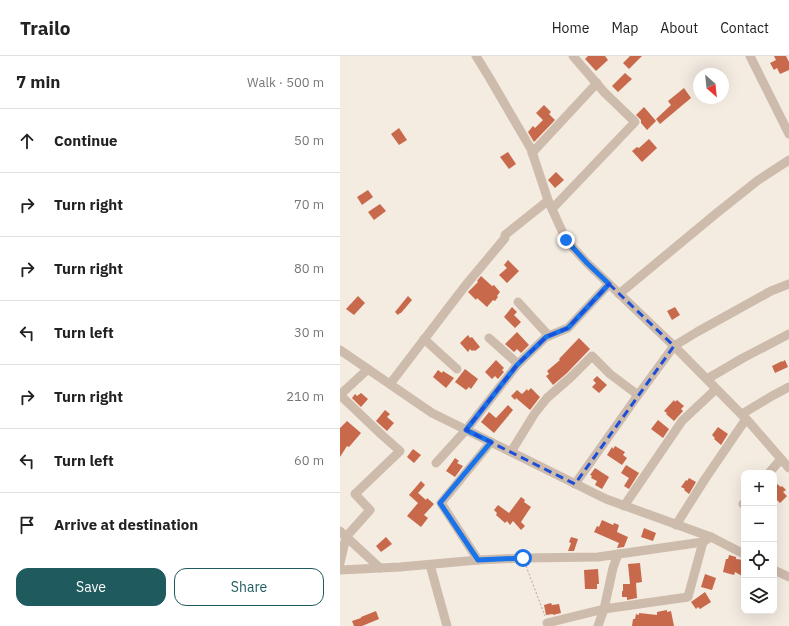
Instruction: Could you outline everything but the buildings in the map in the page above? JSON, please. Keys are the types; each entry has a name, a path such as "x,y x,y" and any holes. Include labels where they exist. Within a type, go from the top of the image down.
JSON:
{"street":[{"path":"476,56 493,83 532,153 550,204 566,240 587,263 707,379 744,417 789,468"},
{"path":"390,384 465,286 505,238 505,235 550,204 635,122 604,92 573,56"},
{"path":"750,56 789,134"},
{"path":"532,153 597,83"},
{"path":"619,294 756,182 789,160"},
{"path":"436,463 466,430 518,364 546,337 568,328 609,284"},
{"path":"575,484 674,346 764,295 789,284"},
{"path":"518,302 549,336"},
{"path":"707,379 789,334"},
{"path":"489,338 518,364"},
{"path":"424,339 457,369"},
{"path":"340,350 432,413 606,499 676,525 707,540 741,553"},
{"path":"511,452 535,413 547,398 592,356 610,374 638,395"},
{"path":"340,563 343,534 370,510 355,494 400,451 340,395 368,369"},
{"path":"676,525 744,417 772,396 789,387"},
{"path":"624,506 682,421 716,389"},
{"path":"478,560 440,503 491,442"},
{"path":"772,470 781,459"},
{"path":"343,534 380,568"},
{"path":"340,570 478,560 598,557 707,540"},
{"path":"547,623 604,609 688,597 707,540"},
{"path":"598,626 604,609 613,568 618,554"},
{"path":"430,564 447,626"},
{"path":"777,571 789,577"}],"path":[{"path":"523,558 547,623"}],"highlighted area":[{"path":"609,284 674,346 575,484 466,430 517,365 546,337 568,328"}],"route":[{"path":"523,558 478,560 440,503 491,442 466,430 517,365 546,337 568,328 609,284 566,240"}]}
